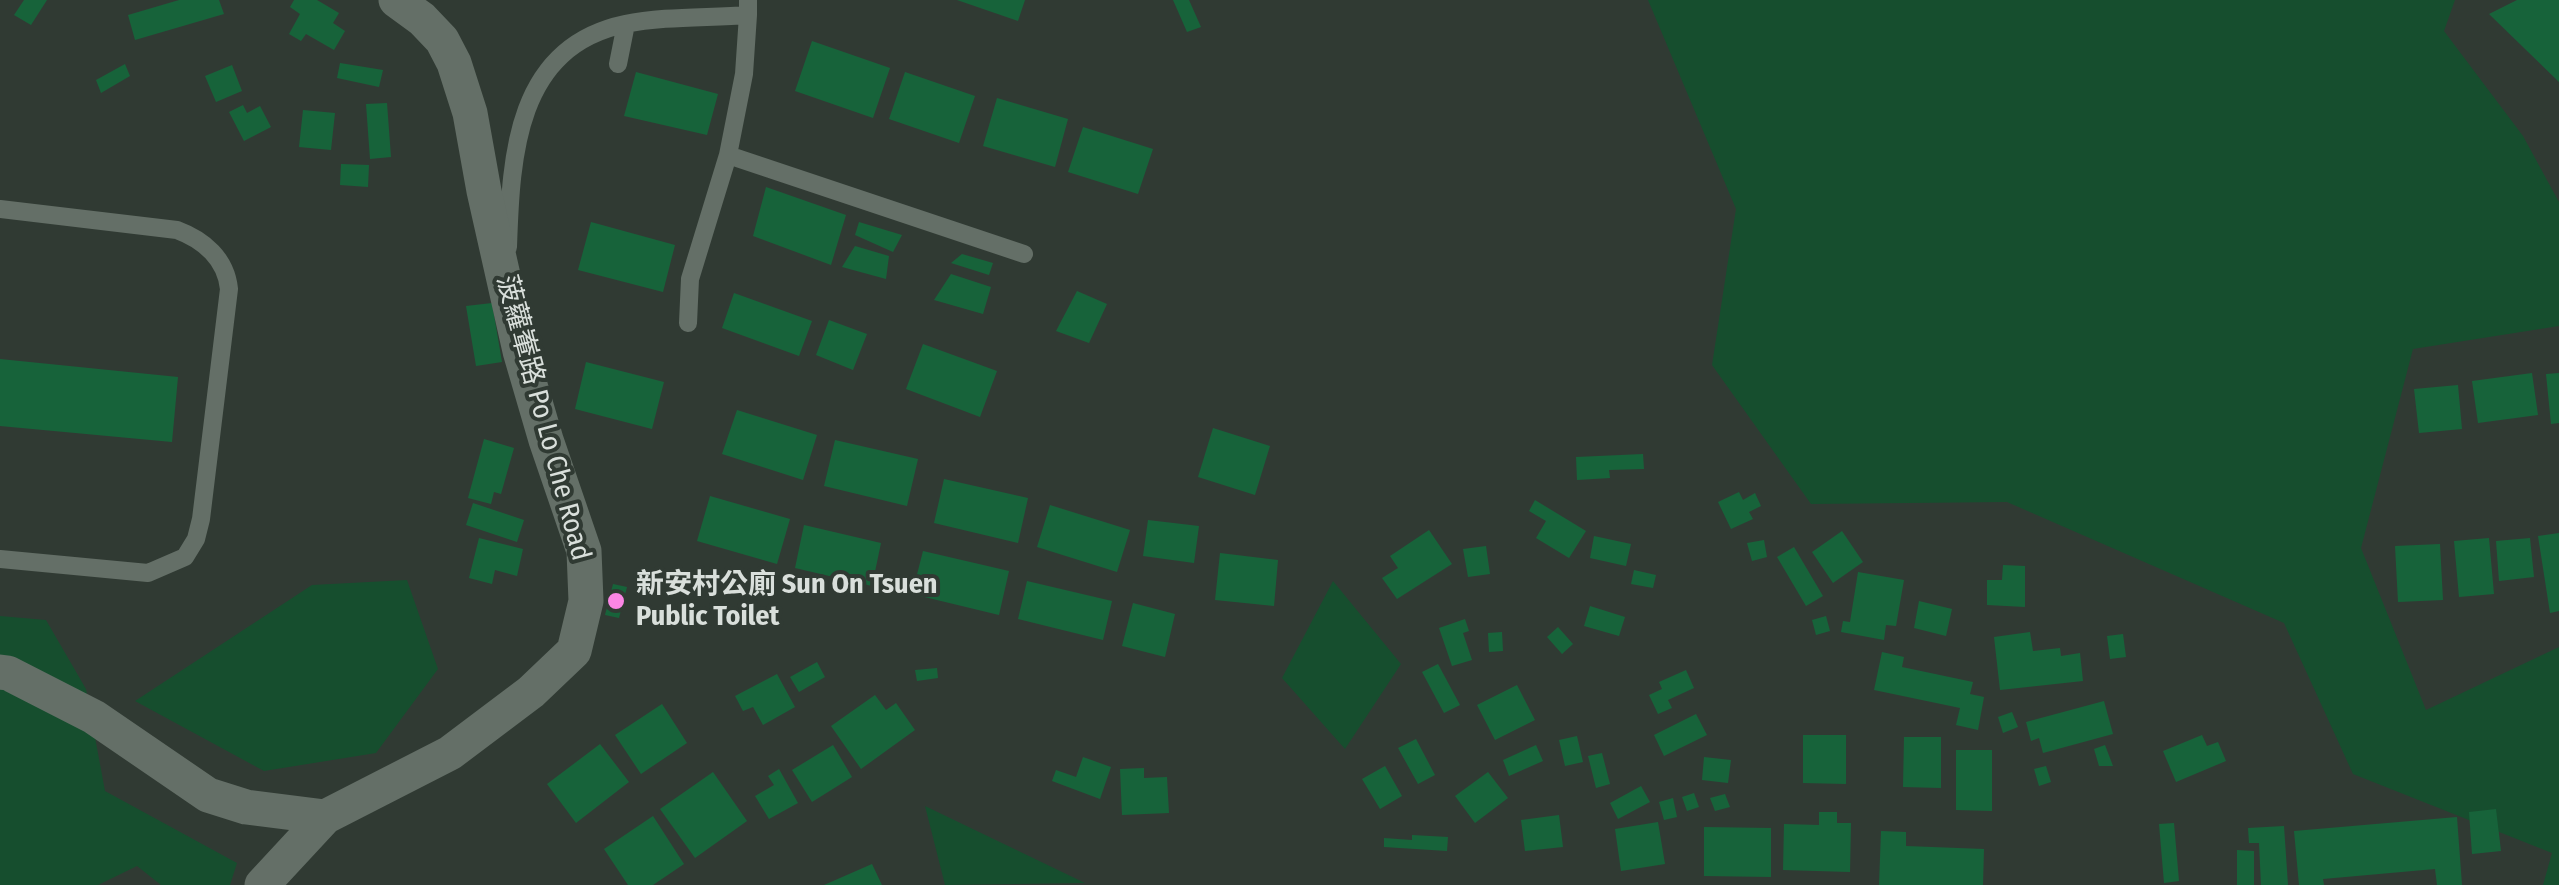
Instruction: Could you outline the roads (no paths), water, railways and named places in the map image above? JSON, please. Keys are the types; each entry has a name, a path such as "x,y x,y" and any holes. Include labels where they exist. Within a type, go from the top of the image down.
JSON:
{"street":[{"name":"菠蘿輋路 Po Lo Che Road","path":"262,885 325,818 450,754 530,692 574,651 586,601 584,551 520,351 470,113 442,40 396,0"},
{"path":"0,672 94,718 208,795 246,807 325,818"}],"lane":[{"path":"507,287 510,202 518,140 536,87 556,57 592,36 626,24 748,7 744,74 728,154 690,278 688,323"},
{"path":"618,64 626,24"},
{"path":"728,154 1024,254"},
{"path":"0,209 177,230 198,240 214,254 225,271 229,289 201,520 185,557 148,573 0,560"}],"place":[{"name":"新安村公廁 Sun On Tsuen Public Toilet","path":"616,601"}]}
